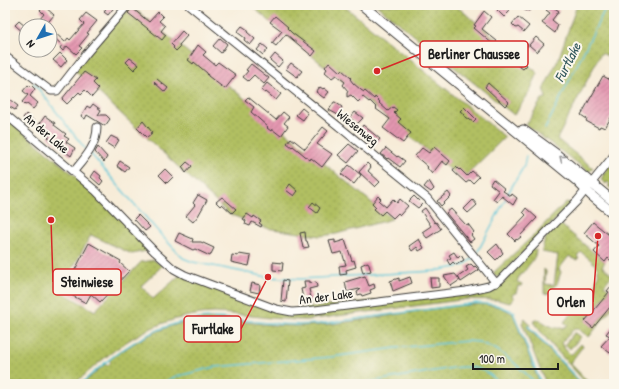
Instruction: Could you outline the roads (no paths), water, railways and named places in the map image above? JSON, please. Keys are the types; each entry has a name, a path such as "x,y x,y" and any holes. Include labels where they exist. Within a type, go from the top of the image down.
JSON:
{"main road":[{"path":"362,5 589,187 614,202"},
{"path":"589,187 614,214"}],"street":[{"path":"5,56 52,91 56,92 128,5"},
{"name":"Wiesenweg","path":"190,5 427,198 496,282"},
{"name":"An der Lake","path":"5,114 74,171 106,200 155,252 177,271 280,310 292,312 466,291 481,288 496,282 560,219 589,187 614,155"},
{"name":"An der Lake","path":"74,171 96,140 97,127"}],"waterway":[{"name":"Furtlake","path":"545,129 607,5"},
{"name":"Furtlake","path":"34,83 87,151"},
{"name":"Furtlake","path":"90,153 162,236 183,258 193,262 268,277 300,279 434,271 464,265 473,258"},
{"name":"Furtlake","path":"507,195 524,166 526,156"},
{"name":"Furtlake","path":"476,255 506,198"},
{"path":"81,384 109,359 140,339 157,330 193,320 219,318 282,324 319,324 476,303 496,305 515,312"},
{"path":"513,312 540,381"},
{"path":"528,326 582,384"},
{"path":"161,384 174,377 215,367 331,357 396,348 467,341 479,342 497,350 511,360 537,384"},
{"path":"357,384 452,368 467,367 484,371 501,384"}],"place":[{"name":"Berliner Chaussee","path":"377,71"},
{"name":"Steinwiese","path":"51,220"},
{"name":"Orlen","path":"598,236"},
{"name":"Furtlake","path":"268,277"}]}
